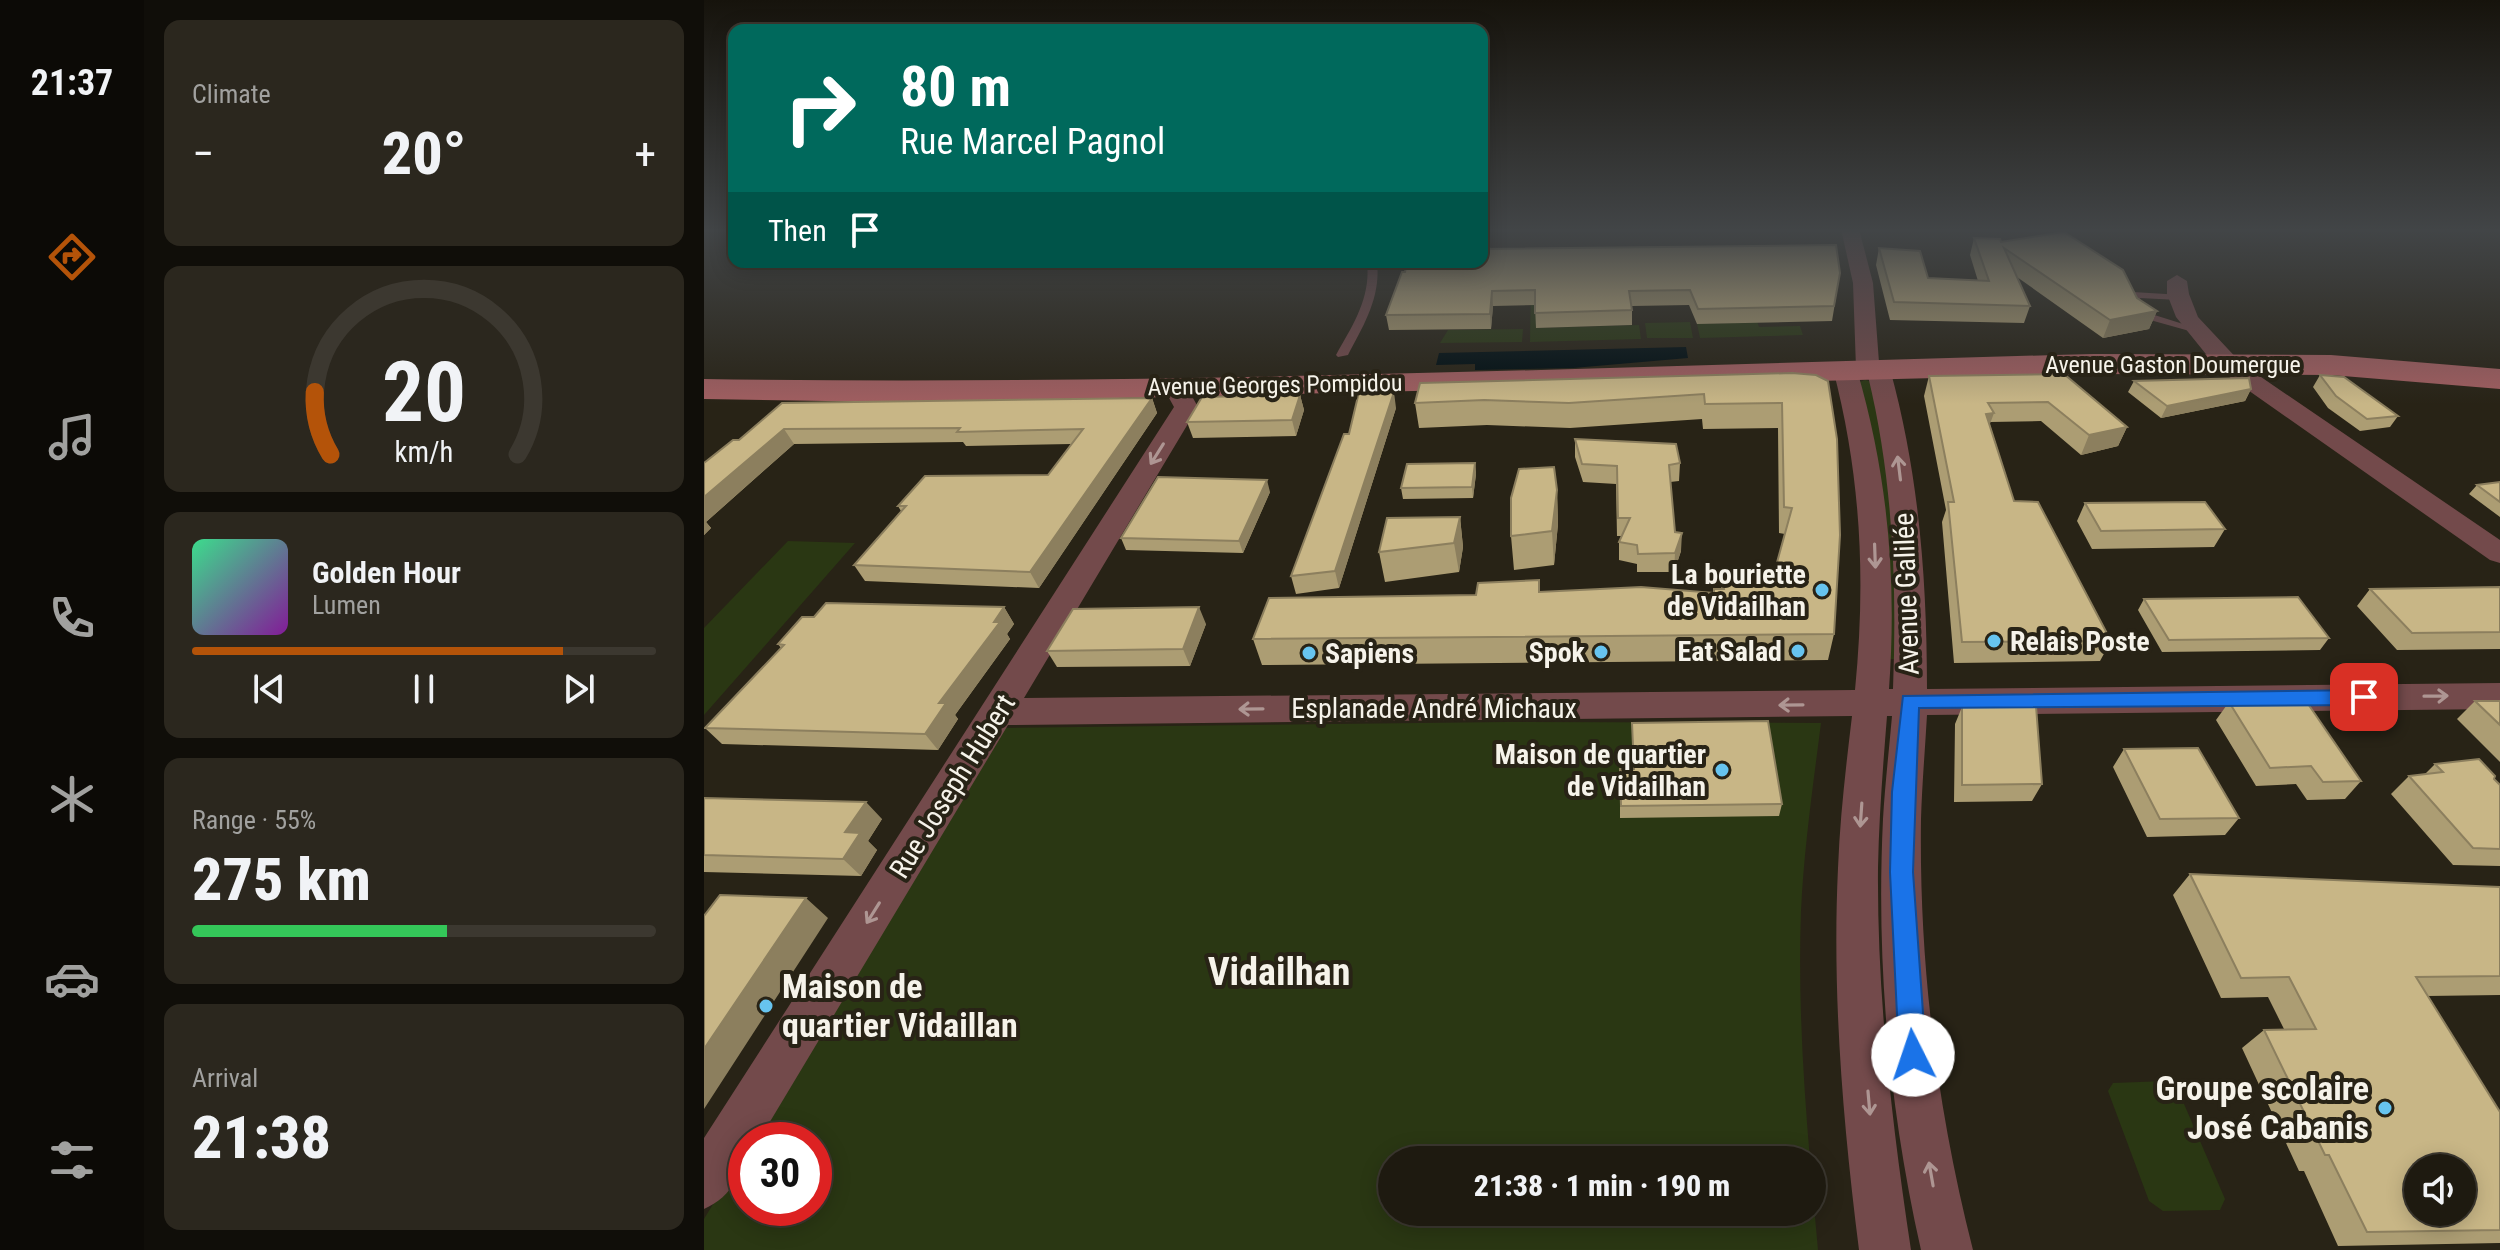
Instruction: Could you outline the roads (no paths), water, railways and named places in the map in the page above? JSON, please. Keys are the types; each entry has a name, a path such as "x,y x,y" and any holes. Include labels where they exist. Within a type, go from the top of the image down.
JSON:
{"main road":[{"name":"Avenue Gaston Doumergue","path":"1864,369 2228,364 2363,367 2500,379"},
{"name":"Avenue Georges Pompidou","path":"704,389 814,391 1175,387 1864,369"}],"street":[{"path":"1863,287 1864,369"},
{"path":"2177,289 2193,329 2228,364 2500,553"},
{"name":"Avenue Galilée","path":"1864,369 1897,452 1904,513 1910,595 1910,701 1903,792 1902,898 1913,1055 1939,1219 1947,1250"},
{"name":"Avenue Galilée","path":"1864,369 1876,637 1858,873 1860,1006 1877,1201 1885,1250"},
{"name":"Rue Joseph Hubert","path":"704,1184 1186,407 1175,387"},
{"path":"767,418 783,406 814,391"},
{"name":"Esplanade André Michaux","path":"998,712 2500,696"}],"lane":[{"path":"1342,355 1374,287"},
{"path":"2177,289 2133,295 2140,314 2193,329"}],"place":[{"name":"La bouriette de Vidailhan","path":"1822,590"},
{"name":"Relais Poste","path":"1994,641"},
{"name":"Eat Salad","path":"1798,651"},
{"name":"Spok","path":"1601,652"},
{"name":"Sapiens","path":"1309,653"},
{"name":"Maison de quartier de Vidailhan","path":"1722,770"},
{"name":"Maison de quartier Vidaillan","path":"766,1006"},
{"name":"Groupe scolaire José Cabanis","path":"2385,1108"}],"district":[{"name":"Vidailhan","path":"1279,972"}]}
